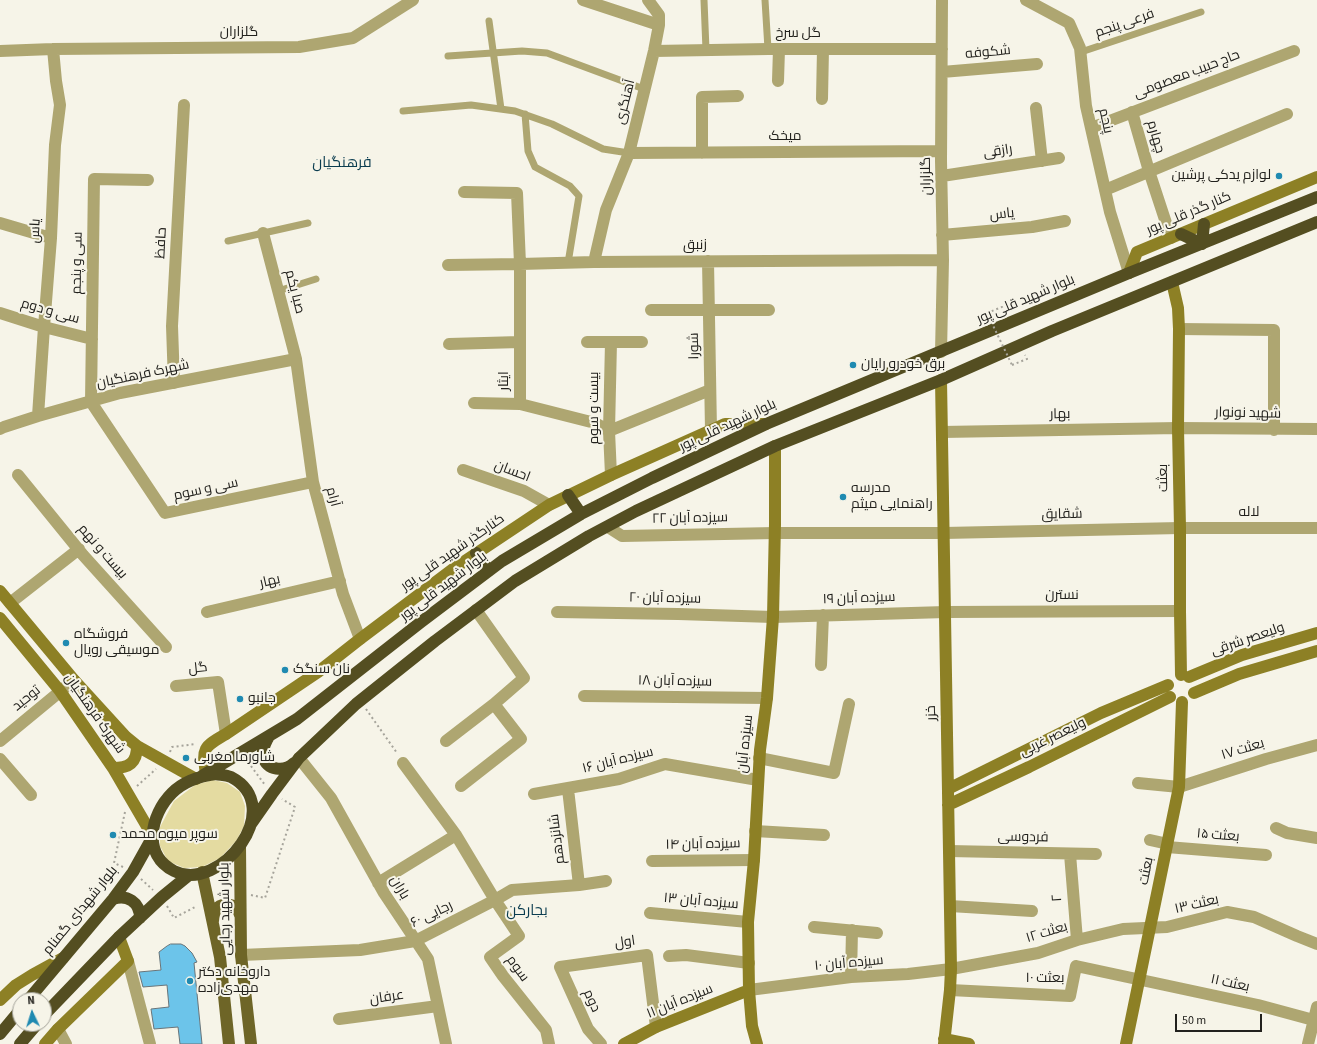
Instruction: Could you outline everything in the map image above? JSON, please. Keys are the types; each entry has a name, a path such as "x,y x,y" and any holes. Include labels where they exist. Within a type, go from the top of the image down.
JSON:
{"highway":[{"name":"بلوار شهید قلی پور","path":"201,776 268,738 297,719 502,561 581,514 652,478 766,424 1129,273 1317,197"},
{"path":"268,738 263,748 263,755 266,763 273,768 282,769 290,767 360,700 476,610 516,581 589,536 636,511 775,446 941,380 1052,331 1317,222"},
{"path":"1176,236 1202,244 1204,224"},
{"path":"568,495 581,514"},
{"path":"476,553 489,571"},
{"path":"251,824 298,759"},
{"path":"216,774 230,777 242,785 250,797 253,810 251,824 247,836 233,855 214,868 202,872 189,874 175,872 163,863 155,852 152,836 158,812 172,794 180,787 201,776 216,774"},
{"name":"بلوار شهدای گمنام","path":"35,992 113,899 132,872 152,836"},
{"path":"52,1007 119,936 189,874"},
{"path":"113,899 123,897 132,900 138,908 140,918"},
{"path":"0,1034 12,1020"},
{"path":"20,1044 30,1032"}],"main road":[{"name":"بلوار شهید رجایی","path":"240,846 241,955 251,1044"},
{"name":"بلوار شهید رجایی","path":"202,872 220,957 229,1044"},
{"path":"213,922 213,913 219,906 228,904 237,907 240,915"}],"street":[{"name":"گلزاران","path":"0,52 53,49 299,47 353,38 413,0"},
{"path":"583,0 659,25 659,15 648,0"},
{"name":"گلزاران","path":"941,352 942,0"},
{"name":"پنجم","path":"1033,1 1069,23 1080,48 1086,106 1110,212 1129,273"},
{"name":"آهنگری","path":"594,262 606,210 629,154 659,25"},
{"name":"یاس","path":"38,416 51,238 55,145 60,105 53,49"},
{"path":"773,49 778,81"},
{"path":"822,98 823,49"},
{"name":"گل سرخ","path":"654,51 942,49"},
{"name":"حاج حبیب معصومی","path":"1091,128 1294,51"},
{"name":"شکوفه","path":"942,72 1037,64"},
{"path":"702,153 702,97 738,96"},
{"name":"حافظ","path":"174,383 172,326 184,105"},
{"path":"1036,108 1042,161"},
{"name":"چهارم","path":"1132,112 1149,171 1176,236"},
{"path":"1105,190 1287,114"},
{"name":"میخک","path":"629,154 941,151"},
{"name":"رازقی","path":"942,176 1059,158"},
{"name":"کنار گذر قلی پور","path":"1129,273 1137,252 1317,177"},
{"name":"سی و پنجم","path":"91,402 94,179 148,180"},
{"name":"ایثار","path":"464,192 517,193 520,264 520,404 595,423 609,431"},
{"name":"یاس","path":"942,235 1032,227 1065,221"},
{"path":"0,223 51,238"},
{"name":"صبا یکم","path":"263,233 296,359"},
{"name":"زنبق","path":"448,265 594,262 942,260"},
{"name":"شورا","path":"708,261 711,430"},
{"name":"بعثت","path":"1172,282 1178,308 1179,329 1178,428 1180,611 1185,676"},
{"path":"651,310 769,310"},
{"name":"سی و دوم","path":"0,313 92,339"},
{"path":"1179,329 1274,330 1274,430"},
{"path":"449,344 520,342"},
{"path":"587,342 642,342"},
{"name":"بیست و سوم","path":"610,474 609,431 611,342"},
{"name":"شهرک فرهنگیان","path":"1,426 120,393 296,359"},
{"name":"آرام","path":"296,359 313,482 343,594 360,639"},
{"name":"خزر","path":"941,380 951,969 944,1042"},
{"path":"609,431 710,390"},
{"name":"سی و سوم","path":"91,402 165,513 313,482"},
{"path":"474,403 520,404"},
{"name":"کنارگذر شهید قلی پور","path":"201,776 204,753 211,742 226,734 318,672 476,553 549,505 610,474 725,424 766,424"},
{"name":"شهید نونوار","path":"1178,428 1274,430 1317,429"},
{"name":"بهار","path":"942,432 1178,428"},
{"name":"سیزده آبان","path":"757,1044 752,1026 749,990 748,922 754,860 759,758 773,617 775,446"},
{"name":"احسان","path":"463,470 524,491 549,505"},
{"name":"بیست و نهم","path":"18,474 79,549 166,647"},
{"name":"سیزده آبان ۲۲","path":"608,527 622,536 775,533 944,533"},
{"name":"لاله","path":"1180,528 1317,528"},
{"name":"شقایق","path":"944,533 1180,528"},
{"path":"10,603 79,549"},
{"name":"بهار","path":"207,612 340,581"},
{"name":"شهرک فرهنگیان","path":"0,591 74,680 126,737 137,746 201,776"},
{"path":"446,741 494,704 524,678 476,610"},
{"name":"نسترن","path":"946,612 1180,611"},
{"name":"سیزده آبان ۲۰","path":"557,612 773,617"},
{"name":"سیزده آبان ۱۹","path":"773,617 946,612"},
{"path":"821,665 823,615"},
{"name":"شهرک فرهنگیان","path":"0,618 60,691 113,768 152,836"},
{"name":"ولیعصر شرقی","path":"1185,676 1242,655 1317,633"},
{"path":"1194,693 1195,688 1193,682 1185,676 1176,676 1171,679 1168,685 1170,697 1177,702 1187,701 1194,693 1239,674 1317,651"},
{"name":"توحید","path":"0,741 74,680"},
{"name":"گل","path":"176,686 218,682 226,734"},
{"name":"ولیعصر غربی","path":"948,789 1101,713 1168,685"},
{"name":"سیزده آبان ۱۸","path":"584,696 766,698"},
{"name":"ولیعصر غربی","path":"948,805 1170,697"},
{"name":"بعثت","path":"1126,1044 1179,787 1182,702"},
{"path":"460,786 521,738 494,704"},
{"path":"759,758 834,773 849,704"},
{"path":"1054,736 1062,750"},
{"name":"بعثت ۱۷","path":"1179,787 1266,759 1317,745"},
{"path":"113,768 121,768 129,765 135,759 137,746"},
{"path":"0,759 31,795"},
{"name":"باران","path":"298,759 331,798 378,882 415,941 428,958 446,1044"},
{"path":"403,763 456,835 495,900"},
{"name":"سیزده آبان ۱۶","path":"534,794 619,779 666,764 758,780"},
{"path":"1138,783 1179,787"},
{"name":"شانزدهم","path":"568,789 579,885"},
{"path":"1276,828 1287,833 1317,838"},
{"path":"755,831 824,835"},
{"path":"378,882 456,835"},
{"name":"بعثت ۱۵","path":"1150,840 1167,845 1266,855"},
{"name":"فردوسی","path":"949,851 1096,854"},
{"name":"۲","path":"1070,854 1076,940"},
{"name":"سیزده آبان ۱۴","path":"652,860 754,860"},
{"name":"رجایی ۶۰","path":"241,955 360,950 415,941 512,890 579,885 606,881"},
{"name":"سوم","path":"495,900 519,936 490,957 503,976 546,1030 549,1044"},
{"path":"950,906 1032,911"},
{"name":"بعثت ۱۳","path":"1151,927 1167,927 1227,912 1254,917 1317,944"},
{"name":"سیزده آبان ۱۳","path":"650,913 748,922"},
{"path":"814,927 877,933"},
{"name":"بعثت ۱۲","path":"951,969 1038,953 1076,940 1123,929 1151,927"},
{"path":"851,977 852,930"},
{"path":"119,936 128,961 150,1044"},
{"name":"اول","path":"560,967 646,955 656,1027"},
{"path":"669,956 686,955 749,963"},
{"path":"0,1000 16,985 63,958"},
{"path":"45,1044 58,1029 128,961"},
{"name":"بعثت ۱۰","path":"950,990 1070,996 1076,966 1139,980"},
{"name":"دوم","path":"560,967 588,1029 601,1044"},
{"name":"سیزده آبان ‍۱۰","path":"749,990 851,977 908,974 951,969"},
{"name":"بعثت ۱۱","path":"1139,980 1258,1005 1316,1020"},
{"name":"سیزده آبان ۱۱","path":"624,1044 656,1027 749,990"},
{"name":"عرفان","path":"339,1019 438,1006"},
{"path":"1308,1044 1316,1020 1317,1007"},
{"path":"58,1029 66,1044"},
{"path":"944,1042 969,1044"}],"lane":[{"path":"704,0 706,50"},
{"path":"765,0 773,49"},
{"name":"فرعی پنجم","path":"1081,52 1201,12"},
{"path":"489,21 501,109"},
{"path":"448,56 522,51 546,53 644,89"},
{"path":"403,111 471,105 515,111 552,124 603,149 629,154"},
{"path":"525,114 528,152 535,167 570,186 579,196 568,263"},
{"path":"228,241 308,223"},
{"path":"278,291 316,279"}],"path":[{"path":"1002,307 987,313 1012,365 1026,359"},
{"path":"360,700 403,763"},
{"path":"129,794 114,863 132,872"}],"shaded area":[{"path":"213,780 227,783 240,792 245,806 244,826 236,841 220,858 202,867 184,868 168,861 160,846 160,827 174,801 195,785"}],"building":[{"path":"171,944 181,944 185,946 192,953 197,962 194,963 202,1044 180,1044 178,1027 154,1029 151,1009 169,1007 167,985 143,987 139,972 161,970 159,952"}],"place":[{"name":"لوازم یدکی پرشین","path":"1279,176"},
{"name":"برق خودرو رایان","path":"853,365"},
{"name":"مدرسه راهنمایی میثم","path":"843,497"},
{"name":"فروشگاه موسیقی رویال","path":"66,643"},
{"name":"نان سنگک","path":"285,670"},
{"name":"جانبو","path":"240,699"},
{"name":"شاورما مغربی","path":"186,758"},
{"name":"سوپر میوه محمد","path":"113,835"},
{"name":"داروخانه دکتر مهدی‌زاده","path":"190,981"}],"district":[{"name":"فرهنگیان","path":"342,164"},
{"name":"بجارکن","path":"527,912"}]}
